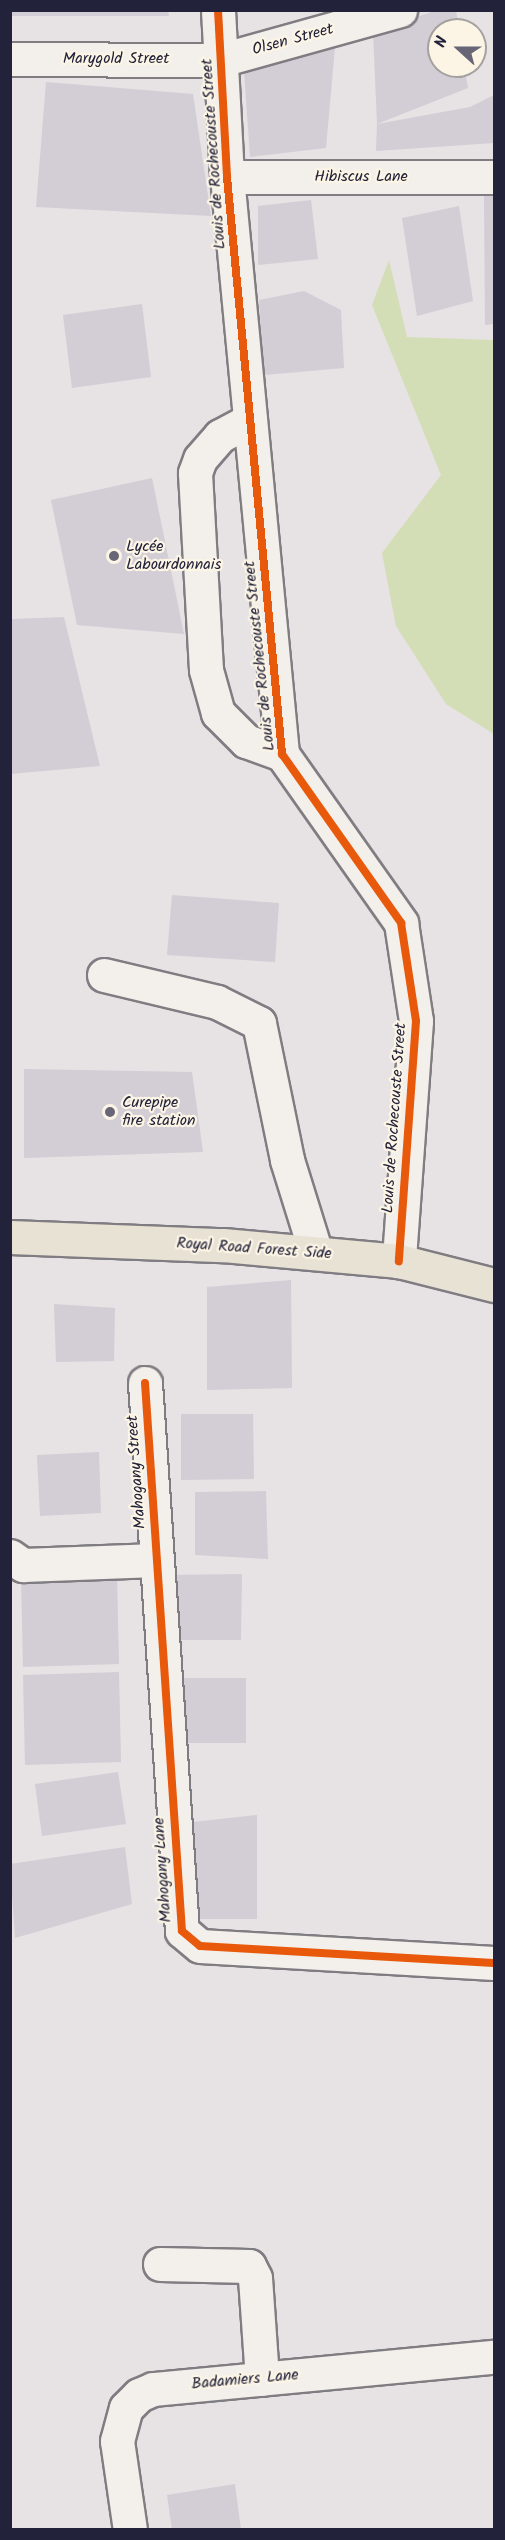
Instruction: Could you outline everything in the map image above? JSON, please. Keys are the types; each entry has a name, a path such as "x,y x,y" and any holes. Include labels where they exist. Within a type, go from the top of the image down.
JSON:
{"main road":[{"name":"Royal Road Forest Side","path":"10,1237 316,1253 399,1261 495,1285"}],"street":[{"name":"Louis de Rochecouste Street","path":"218,10 227,177 282,754 401,923 416,1021 399,1261"},
{"name":"Olsen Street","path":"221,60 400,10"},
{"name":"Marygold Street","path":"10,58 221,60"},
{"name":"Hibiscus Lane","path":"227,177 495,177"},
{"path":"250,420 220,436 200,459 195,473 206,670 218,712 246,741 282,754"},
{"path":"104,975 217,1002 259,1023 287,1160 316,1253"},
{"name":"Mahogany Street","path":"145,1383 156,1560"},
{"path":"10,1556 23,1565 156,1560"},
{"name":"Mahogany Lane","path":"156,1560 182,1931 200,1946 495,1963"},
{"path":"160,2264 249,2266 255,2278 262,2379"},
{"name":"Badamiers Lane","path":"130,2529 117,2441 126,2408 153,2389 495,2357"}],"green space":[{"path":"389,260 407,337 494,340 494,734 446,704 396,626 382,553 441,475 372,305"}],"building":[{"path":"10,10 168,10 169,16 10,16"},
{"path":"438,10 456,10 457,18 427,18 427,78 466,78 468,88 377,124 373,31"},
{"path":"336,36 326,148 250,157 244,71"},
{"path":"46,82 193,94 211,216 36,207"},
{"path":"494,95 494,143 376,151 377,124 470,107"},
{"path":"494,194 494,324 485,325 484,196"},
{"path":"311,200 318,259 258,265 258,206"},
{"path":"459,206 473,301 417,316 402,218"},
{"path":"304,291 341,310 344,368 264,375 259,300"},
{"path":"142,304 151,377 72,388 63,315"},
{"path":"152,478 184,634 77,625 51,500"},
{"path":"64,617 100,766 10,774 12,619"},
{"path":"172,895 279,903 275,962 167,955"},
{"name":"Curepipe fire station","path":"24,1069 192,1072 203,1152 24,1158"},
{"path":"291,1280 292,1388 207,1390 207,1287"},
{"path":"54,1304 115,1308 114,1361 56,1362"},
{"path":"181,1414 253,1414 254,1479 181,1480"},
{"path":"99,1452 101,1513 40,1516 37,1455"},
{"path":"266,1491 268,1559 195,1555 195,1492"},
{"path":"117,1574 119,1664 23,1667 21,1577"},
{"path":"242,1574 241,1640 170,1640 170,1575"},
{"path":"119,1672 121,1762 25,1765 23,1675"},
{"path":"174,1678 246,1678 246,1743 174,1743"},
{"path":"118,1772 126,1824 42,1836 35,1784"},
{"path":"257,1815 257,1919 185,1919 184,1823"},
{"path":"125,1847 132,1904 15,1938 10,1864"},
{"path":"235,2484 241,2530 172,2530 167,2495"}],"cycle path":[{"path":"218,10 227,177 282,754 401,923 416,1021 399,1261"},
{"path":"145,1383 182,1931 200,1946 494,1963"}],"place":[{"name":"Lycée Labourdonnais","path":"114,556"},
{"name":"Curepipe fire station","path":"110,1112"}]}
